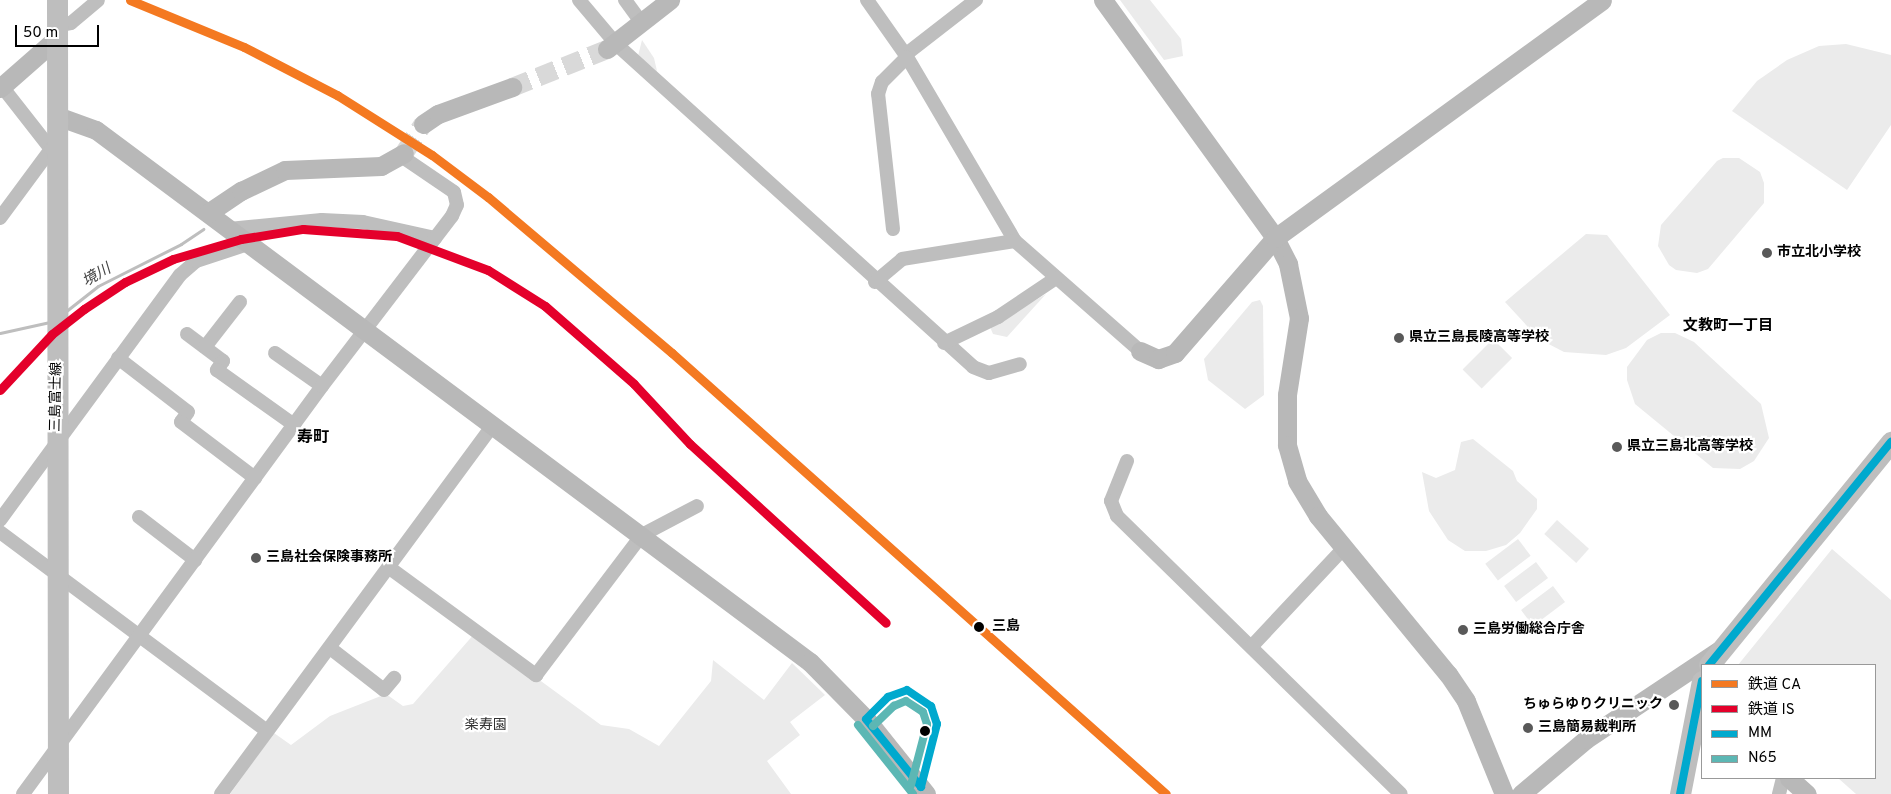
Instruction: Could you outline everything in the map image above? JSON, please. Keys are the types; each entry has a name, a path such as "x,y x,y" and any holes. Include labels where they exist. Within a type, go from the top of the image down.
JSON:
{"main road":[{"name":"三島富士線","path":"57,0 57,116 55,148 59,315 56,573 58,794"},
{"path":"1713,658 1891,442"},
{"path":"1680,794 1701,691"}],"street":[{"path":"0,218 55,148 1,86 56,32 71,23 98,0"},
{"path":"579,0 612,46 944,344 983,372 1020,364"},
{"path":"625,0 642,23"},
{"path":"612,46 670,0"},
{"path":"867,0 906,56 1015,241 1140,351 1158,359 1175,353 1275,238 1602,0"},
{"path":"893,229 878,94 882,82 906,56 976,0"},
{"path":"1104,0 1275,238 1291,272 1299,318 1287,395 1286,444 1297,481 1318,516 1466,701 1504,794"},
{"path":"424,124 438,114 512,87"},
{"path":"57,116 96,130 492,427 642,535 810,662 866,719 926,794"},
{"path":"23,794 322,386 452,216 456,198 448,186 402,154 381,166 285,170 241,191 208,213"},
{"path":"229,230 322,220 363,222 436,238"},
{"path":"875,282 902,259 1015,241"},
{"path":"0,520 118,358 188,266 248,244"},
{"path":"944,344 998,317 1056,278"},
{"path":"205,347 240,302"},
{"path":"187,334 223,361 217,370 294,426"},
{"path":"276,353 322,386"},
{"path":"118,358 188,412 182,422 255,478"},
{"path":"221,794 391,568 492,427"},
{"path":"1126,461 1111,501 1117,516 1252,646 1401,794"},
{"path":"391,568 536,675 642,535 697,506"},
{"path":"139,517 195,560"},
{"path":"0,532 141,635 267,731"},
{"path":"1252,646 1344,549"},
{"path":"330,648 384,690 394,678"},
{"path":"1522,794 1586,739 1701,666"},
{"path":"1779,794 1783,779"},
{"path":"1790,779 1807,794"}],"green space":[{"path":"1120,0 1150,0 1181,39 1183,56 1164,60"},
{"path":"642,40 654,58 657,71 638,56"},
{"path":"1846,44 1891,55 1891,125 1847,190 1732,111 1757,81 1787,60 1819,46"},
{"path":"1723,158 1739,158 1760,172 1764,183 1764,203 1708,269 1697,273 1676,270 1669,265 1658,246 1661,225 1717,161"},
{"path":"1586,234 1607,235 1670,315 1626,348 1606,355 1564,352 1539,339 1505,302"},
{"path":"1046,294 1007,337 993,334 990,327"},
{"path":"1260,300 1263,306 1264,395 1245,409 1208,380 1204,359 1252,302"},
{"path":"1661,333 1675,333 1694,342 1761,404 1769,438 1754,461 1740,469 1713,468 1635,404 1627,380 1627,367 1647,340"},
{"path":"1493,339 1512,358 1482,388 1463,369"},
{"path":"1473,439 1513,471 1517,481 1537,499 1537,509 1520,533 1506,545 1486,551 1465,551 1448,540 1429,511 1422,472 1436,478 1455,470 1461,442"},
{"path":"1557,520 1589,549 1576,563 1544,534"},
{"path":"1518,539 1531,556 1498,580 1485,564"},
{"path":"1832,549 1891,600 1891,794 1856,794 1839,779 1876,779 1876,664 1739,664"},
{"path":"1536,562 1548,578 1516,602 1504,586"},
{"path":"1553,586 1565,602 1533,626 1521,610"},
{"name":"楽寿園","path":"475,633 601,725 629,729 659,746 711,681 713,660 764,700 792,663 825,695 790,722 800,735 767,761 791,794 230,794 274,733 291,745 330,716 386,694 403,706 413,704"}],"waterway":[{"name":"境川","path":"65,312 98,286 181,244 203,229"},
{"name":"境川","path":"0,333 50,322"}],"tunnel":[{"path":"512,87 607,49"},
{"path":"404,153 423,124"}],"rail line":[{"name":"CA","path":"130,0 244,47 337,95 432,155 488,197 672,353 1166,794"},
{"name":"IS","path":"0,390 52,334 84,309 125,282 173,259 241,239 303,229 397,236 488,270 545,306 634,384 690,444 886,623"}],"transit line":[{"name":"MM","path":"1710,664 1891,442"},
{"name":"MM","path":"1680,794 1701,686"},
{"name":"MM","path":"907,690 931,706 937,724 921,787 866,719 888,697 907,690"},
{"name":"N65","path":"873,726 894,706 906,701 923,712 927,724 911,785"},
{"name":"N65","path":"858,725 913,794"}],"place":[{"name":"市立北小学校","path":"1767,253"},
{"name":"県立三島長陵高等学校","path":"1399,338"},
{"name":"県立三島北高等学校","path":"1617,447"},
{"name":"三島社会保険事務所","path":"256,558"},
{"name":"三島","path":"979,627"},
{"name":"三島労働総合庁舎","path":"1463,630"},
{"name":"ちゅらゆりクリニック","path":"1674,705"},
{"name":"三島簡易裁判所","path":"1528,728"}],"district":[{"name":"文教町一丁目","path":"1728,327"},
{"name":"寿町","path":"313,438"}]}
